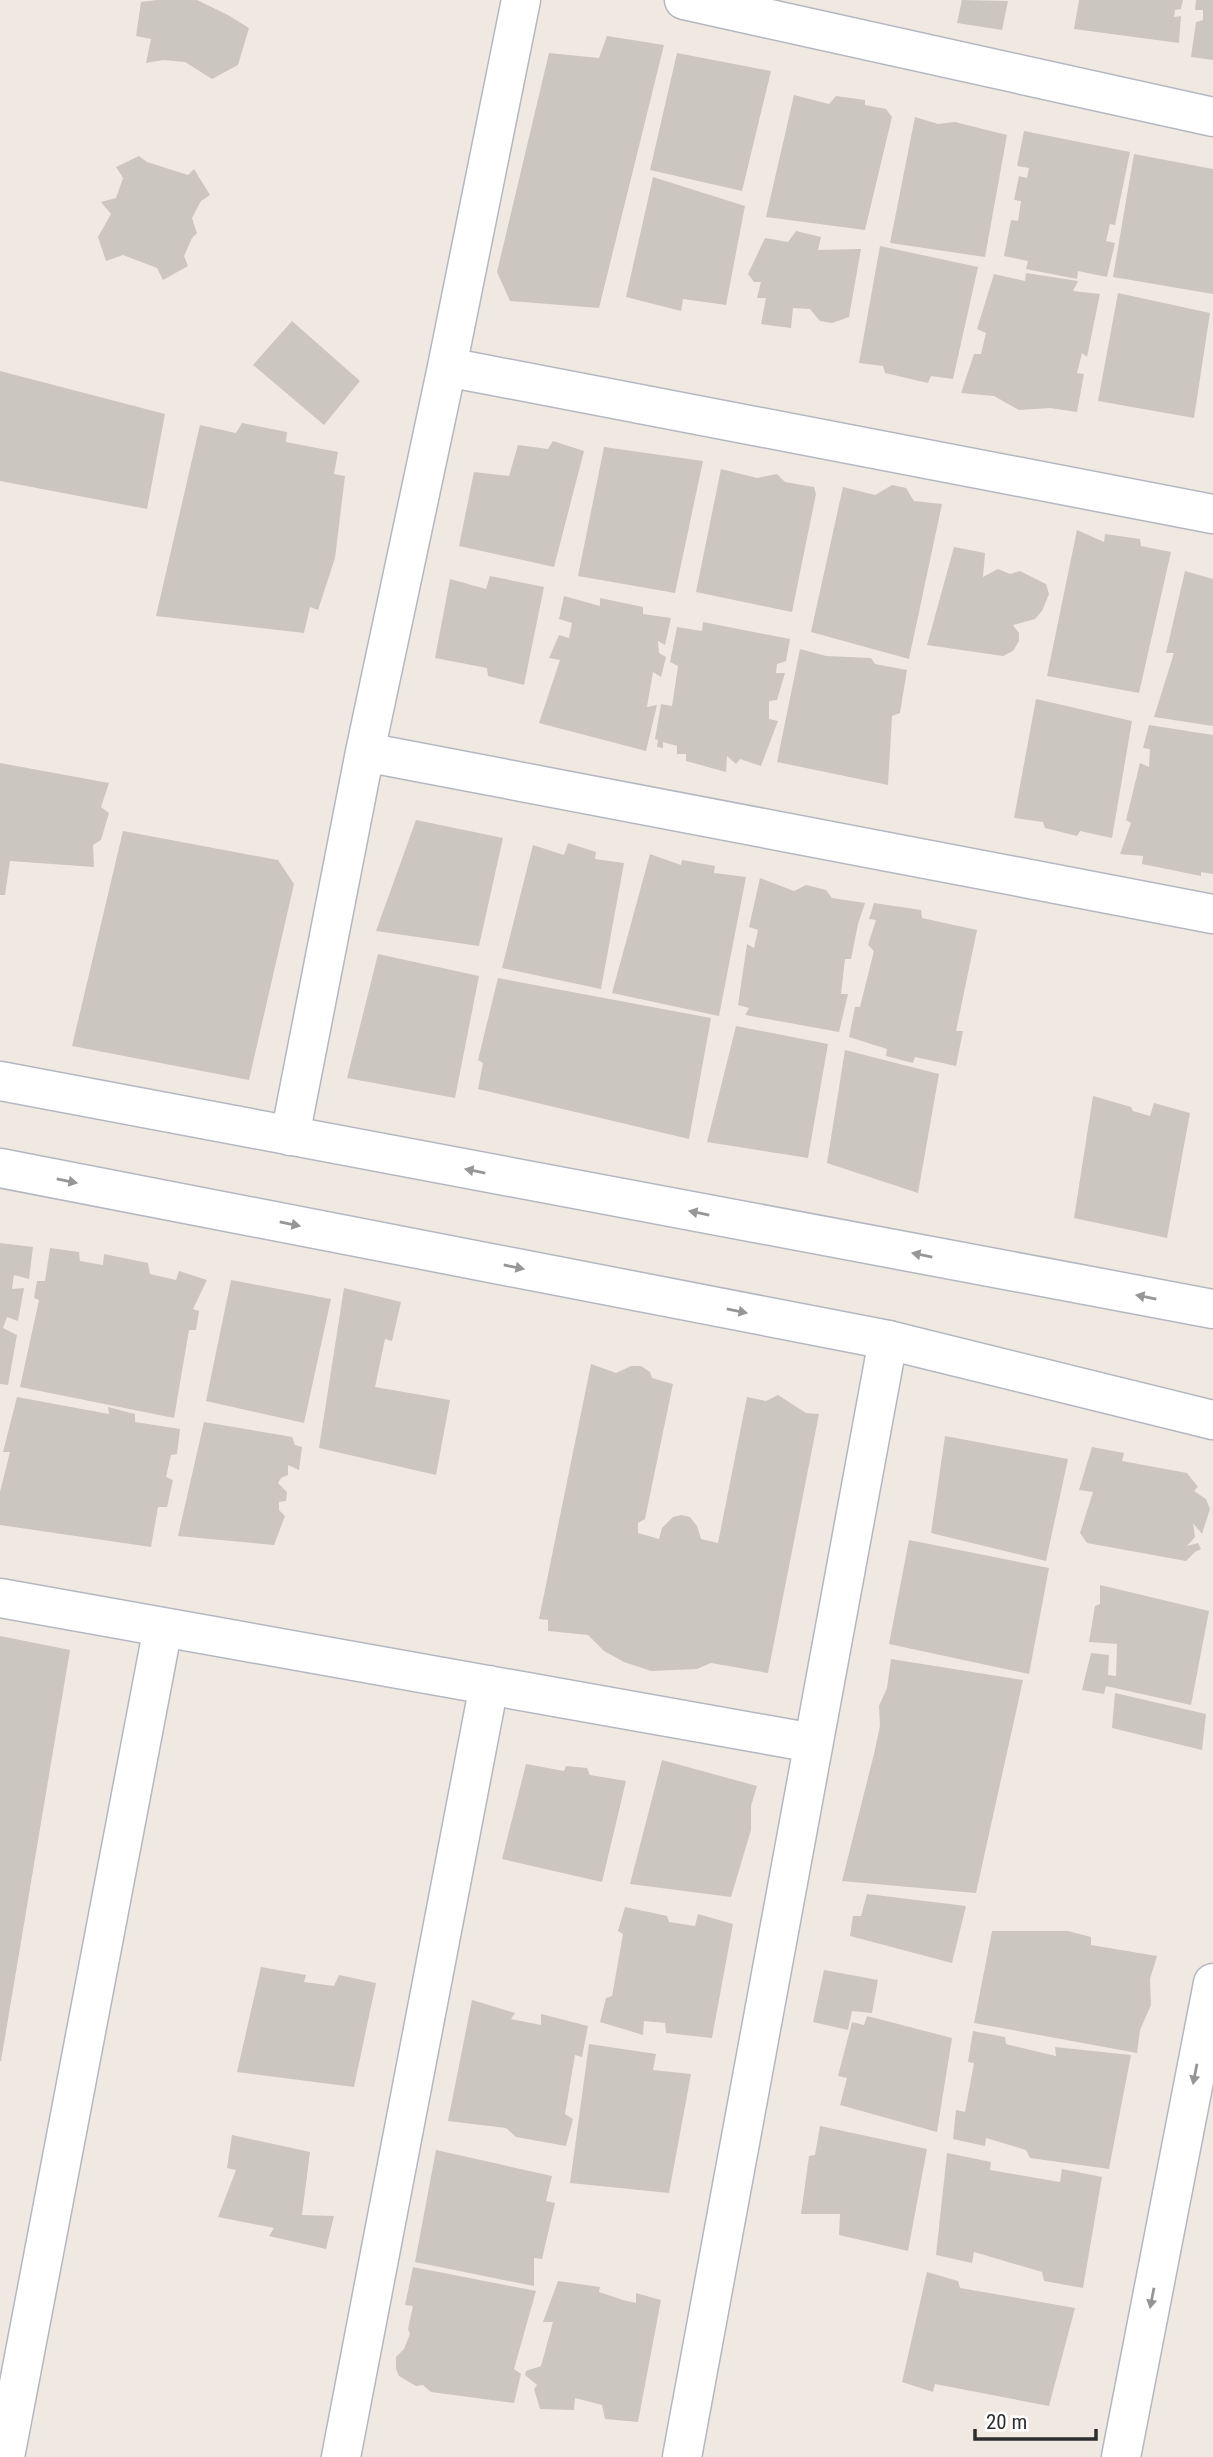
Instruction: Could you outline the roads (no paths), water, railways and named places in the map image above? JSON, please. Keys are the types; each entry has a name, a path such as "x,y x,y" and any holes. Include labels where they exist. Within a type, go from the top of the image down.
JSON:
{"street":[{"path":"290,1136 365,752 521,0"},
{"path":"684,0 1213,117"},
{"path":"447,367 1213,514"},
{"path":"365,752 1213,914"},
{"path":"0,1081 1213,1309"},
{"path":"0,1168 888,1340 1213,1420"},
{"path":"682,2457 888,1340"},
{"path":"0,1598 813,1743"},
{"path":"5,2457 163,1627"},
{"path":"341,2457 489,1685"},
{"path":"1122,2457 1213,1983"}]}
